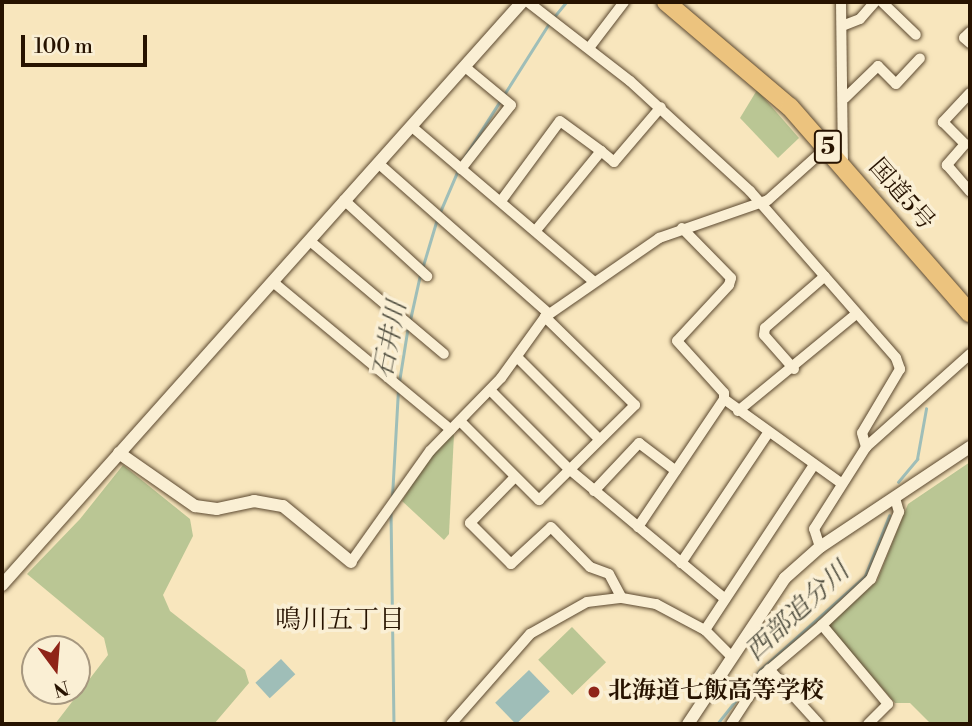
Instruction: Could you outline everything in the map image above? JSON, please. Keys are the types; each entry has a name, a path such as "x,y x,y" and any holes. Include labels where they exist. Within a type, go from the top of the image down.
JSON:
{"highway":[{"name":"国道5号","path":"666,2 756,74 828,146 968,305"}],"street":[{"path":"2,585 522,2"},
{"path":"528,2 660,107 761,204 900,365 862,433 866,447"},
{"path":"589,48 624,2"},
{"path":"841,2 845,97 843,165"},
{"path":"842,26 860,19 875,2"},
{"path":"882,2 916,35"},
{"path":"970,32 964,38 970,43"},
{"path":"845,97 878,66 896,84 920,58"},
{"path":"461,169 510,105 465,67"},
{"path":"970,93 943,122 965,144 947,165 970,191"},
{"path":"501,201 560,121 614,162 660,107"},
{"path":"411,126 537,229 594,282"},
{"path":"119,453 195,506 217,509 254,501 283,506 351,562 430,451 490,390 547,316 594,282 682,228 761,204 828,146"},
{"path":"537,229 601,151"},
{"path":"379,163 547,316 635,405 539,500 514,478 460,421"},
{"path":"344,200 427,276"},
{"path":"638,527 723,399 724,393 677,341 729,285 731,278 682,228"},
{"path":"310,241 444,354"},
{"path":"794,369 764,335 765,328 825,276"},
{"path":"273,282 451,430"},
{"path":"738,411 794,369 856,314"},
{"path":"820,547 814,529 866,447 970,354"},
{"path":"517,357 599,439"},
{"path":"490,390 569,469 725,599"},
{"path":"723,399 841,483"},
{"path":"681,563 768,433"},
{"path":"594,491 639,443 676,471"},
{"path":"688,724 766,602 820,547 970,447"},
{"path":"705,630 814,465"},
{"path":"514,478 470,523 511,564 551,527 590,567 609,574 622,598"},
{"path":"734,723 769,669 871,579 899,512 895,498"},
{"path":"451,724 540,627 570,608 622,598 656,604 705,630 731,656"},
{"path":"822,625 888,704 868,724"},
{"path":"769,669 819,724"}],"green space":[{"path":"757,90 799,138 778,158 740,118"},
{"path":"454,434 449,534 444,540 402,501 430,455"},
{"path":"970,462 970,724 931,724 910,703 895,703 828,626 877,581 908,504"},
{"path":"123,465 190,519 193,536 163,595 170,611 245,670 249,683 214,724 55,724 70,705 91,705 91,677 108,655 104,638 27,574 80,519"},
{"path":"572,627 606,662 572,695 538,660"}],"water":[{"path":"281,659 295,674 270,698 255,683"},
{"path":"529,670 550,692 516,724 495,703"}],"waterway":[{"name":"石井川","path":"554,17 566,2"},
{"name":"石井川","path":"462,161 550,22"},
{"name":"石井川","path":"440,212 458,170"},
{"name":"石井川","path":"422,269 437,219"},
{"name":"石井川","path":"410,320 420,275"},
{"name":"石井川","path":"399,382 408,326"},
{"name":"石井川","path":"392,497 398,389"},
{"name":"西部追分川","path":"898,482 917,459 926,409"},
{"name":"石井川","path":"391,511 394,724"},
{"name":"西部追分川","path":"717,724 760,670 865,576 889,516"}],"place":[{"name":"北海道七飯高等学校","path":"594,692"}],"district":[{"name":"鳴川五丁目","path":"340,621"}]}
